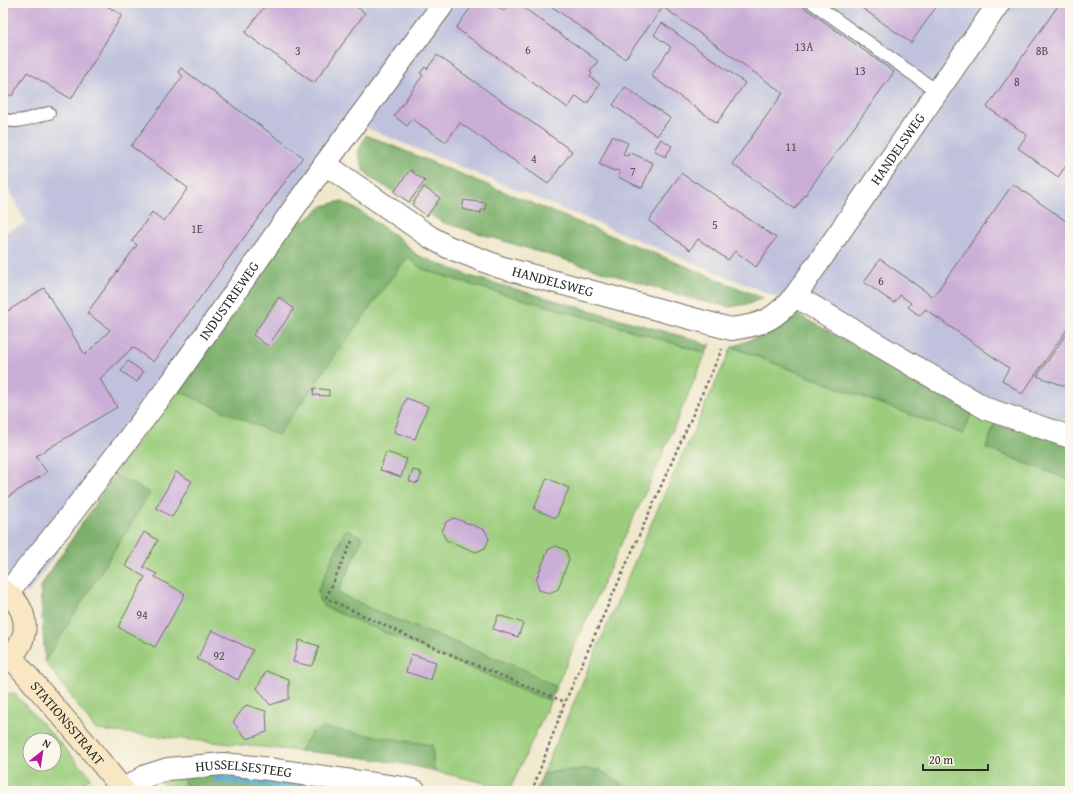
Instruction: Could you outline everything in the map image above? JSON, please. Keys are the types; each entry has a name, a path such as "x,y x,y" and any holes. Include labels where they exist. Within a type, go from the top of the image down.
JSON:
{"street":[{"name":"INDUSTRIEWEG","path":"5,592 68,518 169,386 325,164 444,3"},
{"name":"HANDELSWEG","path":"325,164 430,237 448,247 500,267 731,329 751,327 770,319 785,308 795,296 999,3"},
{"path":"795,296 987,409 1070,437"},
{"path":"5,592 16,601 22,612 25,624 24,636 19,647 7,659"},
{"name":"STATIONSSTRAAT","path":"7,659 81,738 124,791"},
{"name":"HUSSELSESTEEG","path":"124,791 146,776 168,769 223,764 254,767 415,791"}],"lane":[{"path":"813,3 938,92"},
{"path":"3,119 7,121 18,121 49,113"}],"path":[{"path":"532,791 565,702 731,329"},
{"path":"352,541 326,598 425,644 565,702"}],"shaded area":[{"path":"3,3 1070,3 1070,422 981,396 810,311 364,127 169,386 29,593 23,592 3,580 3,233 26,223 3,179"}],"green space":[{"path":"366,135 763,298 749,304 729,307 692,299 442,222 373,179 364,171 358,152"},
{"path":"341,201 358,210 399,238 417,255 473,277 698,341 708,346 711,343 706,353 600,321 475,286 422,269 408,257 278,435 176,390 299,219 305,221 323,206"},
{"path":"408,257 422,269 475,286 600,321 706,353 650,483 556,687 523,669 382,614 338,593 363,538 346,529 318,590 319,600 540,697 551,700 510,789 434,771 432,745 312,732 300,751 96,730 45,661 150,493 114,475 176,390 392,277"},
{"path":"795,313 973,409 964,434 732,347 780,328 794,316"},
{"path":"732,347 963,434 973,409 997,418 986,448 1070,480 1070,791 643,791 623,785 600,770 584,769 543,774 649,528"},
{"path":"997,418 1070,445 1070,480 986,448"},
{"path":"114,475 150,493 45,661 40,587"},
{"path":"346,529 363,538 338,593 382,614 523,669 556,687 551,700 540,697 324,607 319,600 318,590"},
{"path":"14,693 50,732 22,732 22,772 62,772 62,745 91,777 74,791 3,791 3,694"},
{"path":"323,728 432,745 434,771 367,758 300,751 312,732"},
{"path":"584,769 600,770 623,785 643,791 536,791 543,774"},
{"path":"221,771 376,791 187,791 182,774"},
{"path":"182,774 187,791 162,791 165,788 161,782"}],"building":[{"path":"3,3 102,3 122,15 71,99 27,72 12,96 3,91"},
{"path":"267,3 351,3 365,13 314,83 245,33"},
{"path":"474,3 492,3 504,11 510,3 517,3 598,61 590,72 592,74 590,77 600,84 587,104 576,96 568,108 456,28"},
{"path":"547,3 798,3 894,72 795,209 732,164 783,93 663,7 625,59"},
{"path":"855,3 939,3 911,43"},
{"path":"1060,3 1070,3 1070,160 1058,177 1018,148 1027,135 987,107"},
{"path":"662,23 745,83 717,123 651,76 671,47 654,35"},
{"path":"437,55 572,151 548,184 460,123 446,142 412,119 407,126 394,116 423,75 420,73 425,67 427,69"},
{"path":"181,68 303,157 153,362 133,347 100,379 117,407 36,456 47,472 3,500 3,314 44,288 85,355 110,330 87,313 137,245 132,241 152,212 164,221 188,188 131,146 183,76 178,72"},
{"path":"625,87 670,118 657,136 613,105"},
{"path":"612,136 628,143 623,154 628,156 629,152 653,163 642,188 618,177 621,172 599,164"},
{"path":"661,139 672,146 665,157 654,150"},
{"path":"410,170 425,181 409,202 394,192"},
{"path":"681,173 776,238 756,267 735,251 728,260 698,239 690,250 649,221"},
{"path":"1013,184 1070,224 1070,325 1022,394 1002,380 1009,368 925,309 920,316 908,307 911,303 900,295 894,303 864,282 880,259 933,297"},
{"path":"424,187 440,198 427,216 412,205"},
{"path":"464,200 486,203 485,210 481,210 481,213 462,209"},
{"path":"279,297 294,309 268,346 253,335"},
{"path":"1070,329 1070,388 1037,376"},
{"path":"128,361 143,372 137,382 121,371"},
{"path":"314,388 329,390 329,396 313,395"},
{"path":"406,398 428,406 415,439 394,432"},
{"path":"386,452 407,459 401,477 380,470"},
{"path":"413,470 421,472 420,474 422,474 418,483 417,481 416,484 409,481"},
{"path":"176,472 192,481 172,517 156,508"},
{"path":"547,478 569,488 556,518 534,509"},
{"path":"454,518 485,530 489,539 485,548 476,552 446,540 442,532 446,522"},
{"path":"144,532 158,540 143,567 157,574 155,577 185,594 155,647 118,627 145,577 125,566"},
{"path":"556,546 566,550 569,559 558,589 549,593 539,590 536,580 548,550"},
{"path":"498,615 523,623 518,637 493,629"},
{"path":"212,630 253,650 238,680 197,659"},
{"path":"299,640 319,646 314,663 311,666 293,662"},
{"path":"411,654 436,662 431,680 406,672"},
{"path":"266,671 289,680 289,699 270,705 257,688"},
{"path":"246,705 266,711 267,732 247,739 233,722"}],"waterway":[{"path":"217,779 337,791"}]}
